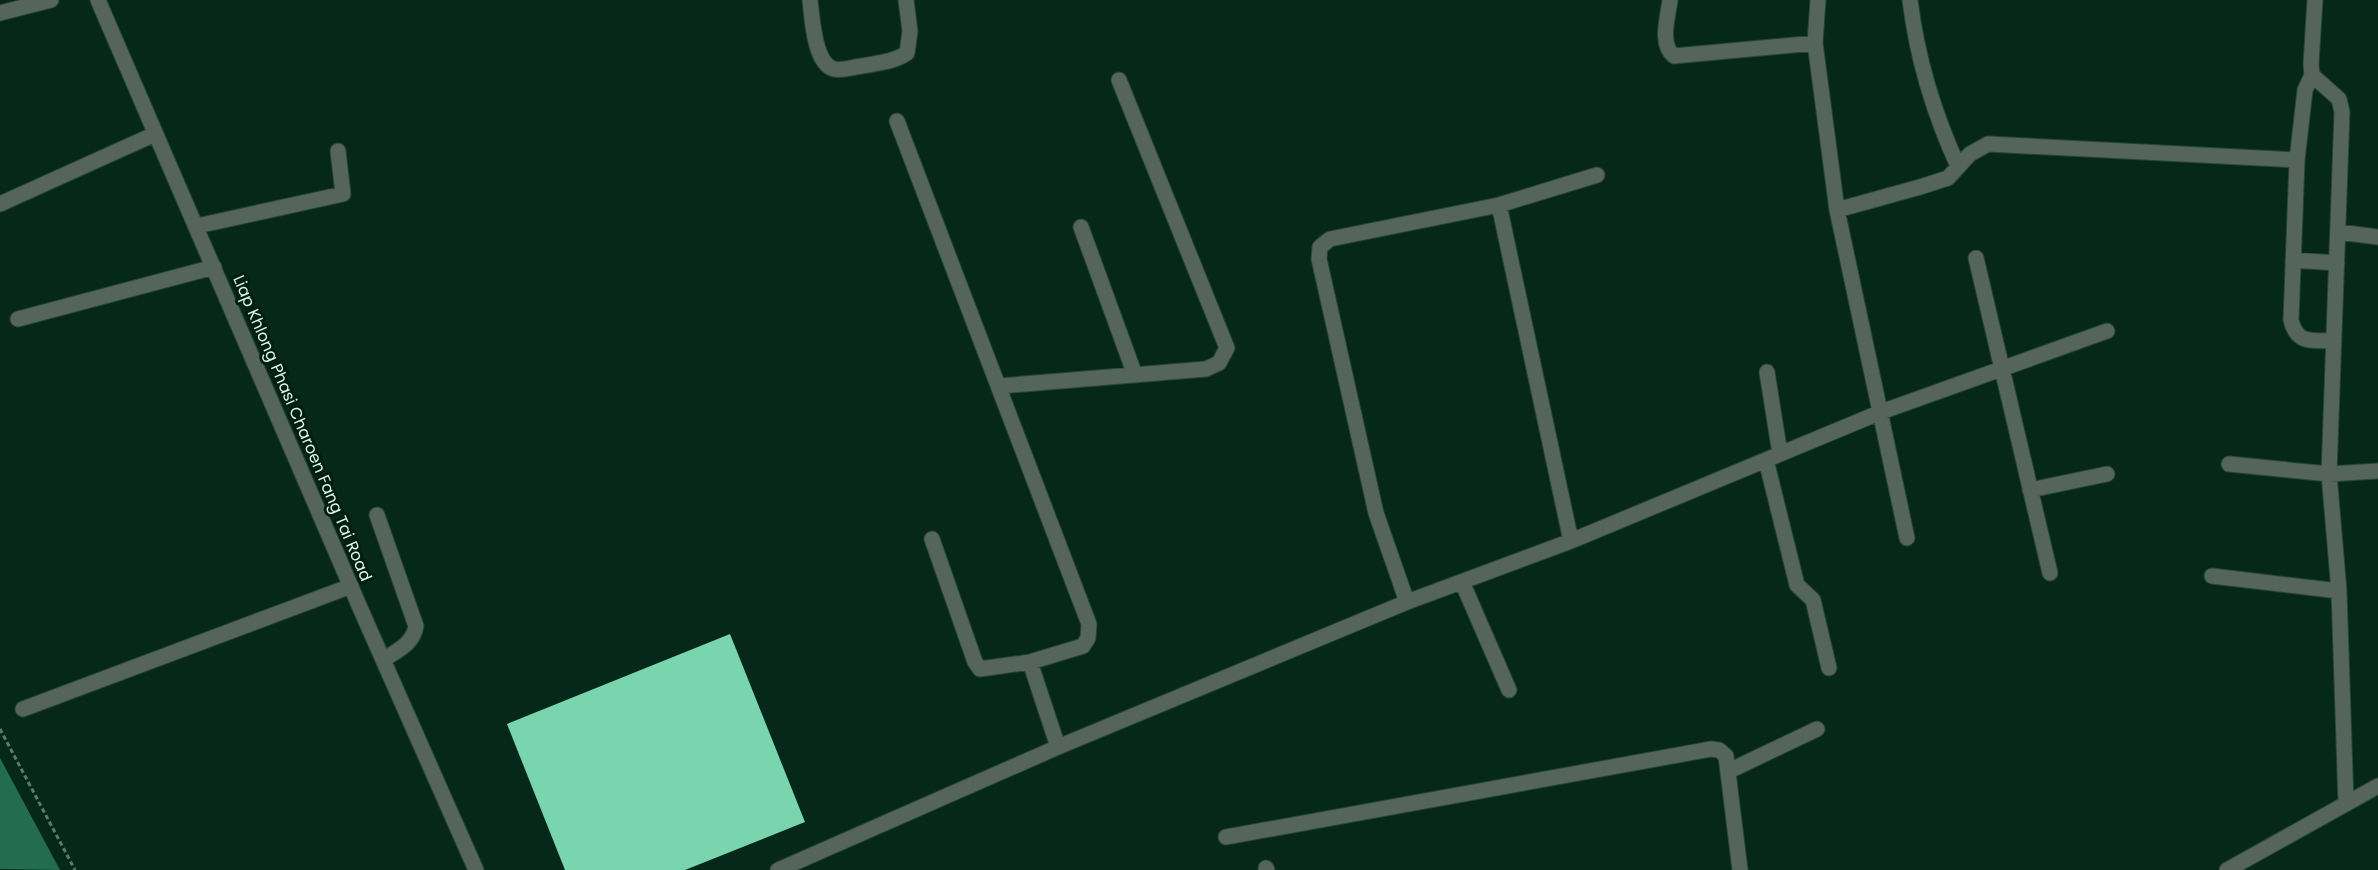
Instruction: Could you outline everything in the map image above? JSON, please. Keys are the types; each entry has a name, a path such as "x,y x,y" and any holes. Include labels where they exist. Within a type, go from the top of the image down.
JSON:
{"street":[{"path":"0,13 51,0"},
{"name":"Liap Khlong Phasi Charoen Fang Tai Road","path":"98,0 476,870"},
{"path":"810,0 816,42 821,57 825,64 833,69 842,69 899,58 907,52 910,31 906,0"},
{"path":"1670,0 1666,44 1674,57 1815,43"},
{"path":"1818,0 1815,43 1837,210 1907,538"},
{"path":"1910,0 1914,34 1933,100 1946,141 1958,166"},
{"path":"2315,0 2312,75 2305,90 2297,160 2291,320 2294,333 2301,339 2334,341"},
{"path":"2312,75 2338,99 2342,112 2329,474 2340,591 2346,804"},
{"path":"999,386 1206,369 1220,363 1227,348 1119,80"},
{"path":"897,121 1089,624 1088,638 1083,646 1030,662 980,669 975,662 932,539"},
{"path":"0,204 155,134"},
{"path":"1837,210 1948,178 1970,154 1988,144 2297,160"},
{"path":"197,226 343,194 338,151"},
{"path":"1407,602 1376,513 1318,259 1320,247 1330,239 1499,205 1597,175"},
{"path":"1499,205 1571,541"},
{"path":"1081,227 1134,375"},
{"path":"2338,232 2378,237"},
{"path":"1976,258 2050,573"},
{"path":"2294,260 2337,264"},
{"path":"18,319 214,267"},
{"path":"778,870 1058,747 1407,602 1571,541 1881,412 2107,331"},
{"path":"1767,372 1773,457 1797,585 1813,600 1828,668"},
{"path":"2229,464 2329,474 2378,471"},
{"path":"2030,490 2107,474"},
{"path":"377,515 416,626 410,642 383,660"},
{"path":"2212,576 2340,591"},
{"path":"1462,582 1509,690"},
{"path":"23,709 351,586"},
{"path":"1030,662 1058,747"},
{"path":"1729,771 1817,729"},
{"path":"1226,837 1711,749 1719,750 1726,756 1740,870"},
{"path":"2227,870 2378,786"}],"path":[{"path":"0,729 75,870"}],"shaded area":[{"path":"0,758 60,870 0,869"}],"building":[{"path":"730,634 805,822 685,870 565,870 507,724"}]}
